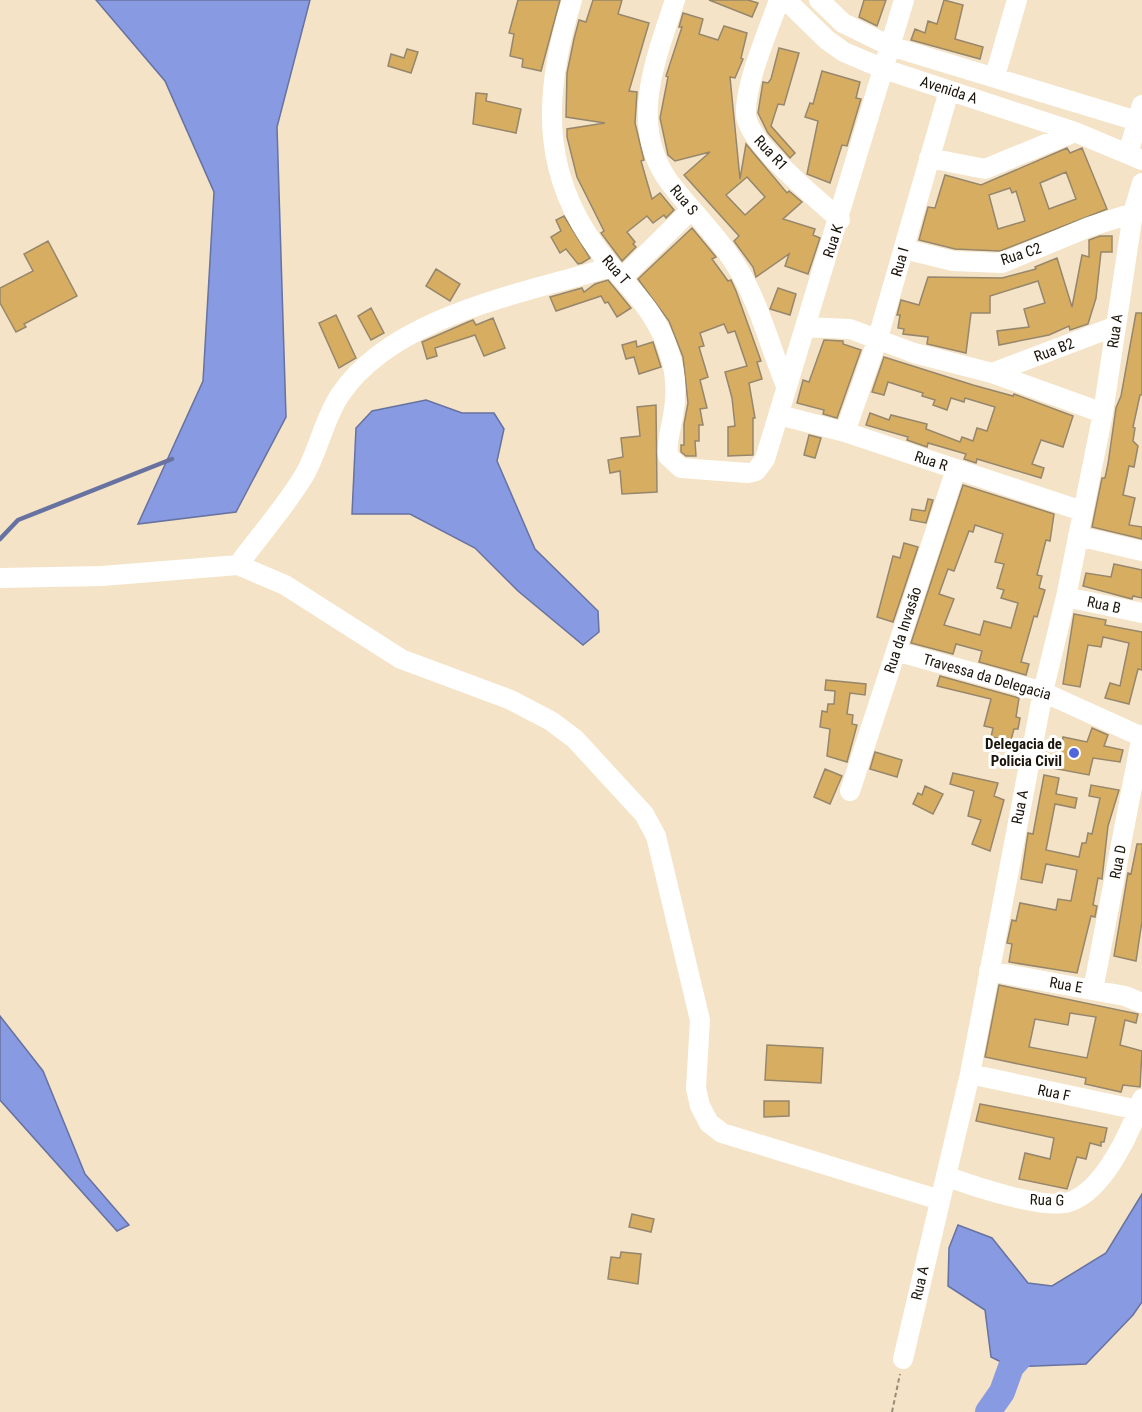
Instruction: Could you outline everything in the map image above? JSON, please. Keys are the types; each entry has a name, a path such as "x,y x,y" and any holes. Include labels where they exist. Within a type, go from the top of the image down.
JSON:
{"street":[{"name":"Rua T","path":"572,0 555,66 551,104 552,146 565,191 584,229 617,272 645,303 670,353 676,384 668,456 681,468 748,473"},
{"name":"Rua S","path":"675,0 647,91 647,116 651,144 658,165 669,182 740,273 786,386"},
{"name":"Rua R1","path":"779,0 746,105 749,129 762,147 840,220"},
{"name":"Avenida A","path":"786,0 827,40 844,52 884,69 1075,132 1135,157"},
{"name":"Avenida A","path":"819,0 843,23 890,46 1139,113"},
{"name":"Rua K","path":"748,473 761,467 779,415 786,386 840,220 904,0"},
{"path":"995,76 1017,0"},
{"name":"Rua I","path":"845,432 876,341 949,91"},
{"path":"1135,157 1139,113"},
{"path":"929,159 985,169 1075,132"},
{"name":"Rua A","path":"903,1359 940,1200 948,1177 970,1074 1043,692 1066,597 1103,413 1133,213 1142,183"},
{"path":"238,566 289,499 306,472 340,395 354,378 391,346 464,310 617,272 692,209"},
{"name":"Rua C2","path":"904,249 953,261 1002,263 1089,227 1133,213"},
{"name":"Rua B2","path":"992,373 1116,326"},
{"name":"Rua B2","path":"805,327 850,330 876,341 992,373 1103,413"},
{"name":"Rua R","path":"779,415 845,432 1082,511"},
{"name":"Rua da Invasão","path":"850,791 956,469"},
{"path":"1078,536 1142,551"},
{"path":"0,578 102,576 238,566 285,585 401,659 511,700 552,721 574,739 644,814 656,836 698,1007 701,1035 696,1088 700,1106 709,1123 722,1133 940,1200"},
{"name":"Rua B","path":"1066,597 1142,613"},
{"name":"Travessa da Delegacia","path":"896,651 1043,692 1142,736"},
{"name":"Rua D","path":"1093,990 1142,736"},
{"name":"Rua E","path":"989,971 1125,996 1142,1003"},
{"name":"Rua F","path":"970,1074 1140,1104"},
{"name":"Rua G","path":"948,1177 1018,1198 1067,1203 1085,1192 1106,1170 1121,1148 1140,1104"}],"path":[{"path":"892,1412 903,1359"}],"water":[{"path":"96,0 310,0 277,127 286,417 236,512 138,524 203,381 214,192 165,81"},
{"path":"426,400 462,413 494,413 504,429 497,461 535,549 598,611 599,632 583,645 518,591 475,548 410,514 352,514 356,428 372,411"},
{"path":"0,1016 43,1071 85,1174 129,1225 117,1231 0,1100"},
{"path":"1142,1194 1142,1302 1133,1315 1086,1364 1011,1367 991,1357 985,1310 948,1286 949,1248 958,1225 992,1238 1028,1283 1052,1286 1106,1253"}],"building":[{"path":"518,0 560,0 541,71 522,67 523,59 510,56 514,34 509,33"},
{"path":"593,0 622,0 618,14 649,23 629,91 637,92 635,123 644,160 641,161 652,199 660,193 674,210 666,218 664,215 653,223 647,216 627,232 636,247 622,261 601,233 604,231 577,177 567,137 567,129 605,123 566,117 567,73 574,39 579,20 586,22"},
{"path":"709,0 748,0 758,3 752,17"},
{"path":"864,0 886,0 877,26 859,17"},
{"path":"944,0 963,5 955,39 983,47 980,59 911,40 915,29 925,33 928,21 937,24"},
{"path":"683,13 703,19 699,34 718,40 724,26 747,33 741,58 743,59 735,78 730,77 740,179 746,144 787,193 789,191 802,202 783,219 815,229 813,235 820,238 808,274 785,266 789,254 756,277 753,267 734,241 739,236 684,175 710,152 675,161 668,155 660,118 668,77 666,76 682,27 679,27","holes":["747,177 765,197 745,215 726,195"]},
{"path":"779,48 799,53 784,105 778,104 771,126 795,153 790,158 768,133 758,113 763,82 768,83 771,79"},
{"path":"407,49 418,52 411,73 388,66 391,54 404,58"},
{"path":"822,71 860,82 856,98 861,99 847,146 842,145 830,183 807,174 818,121 805,117 810,103 813,104"},
{"path":"476,93 487,94 486,101 521,109 516,133 473,124"},
{"path":"1067,148 1070,153 1082,148 1107,209 1000,251 955,249 919,240 928,207 935,208 945,175 981,185","holes":["1066,172 1076,199 1049,209 1040,183","1010,188 1012,193 1016,191 1025,221 998,229 989,195"]},
{"path":"564,216 590,258 582,263 578,264 566,249 560,253 551,237 561,231 556,220"},
{"path":"692,228 716,257 712,259 728,281 731,280 761,361 757,362 762,379 749,383 755,418 753,418 753,455 728,456 728,427 735,426 732,398 725,372 747,366 735,331 728,333 724,324 700,333 704,346 699,347 708,377 700,380 707,408 700,409 703,425 699,425 699,441 695,441 696,456 686,456 681,452 681,445 684,445 684,424 688,403 683,357 669,321 638,279"},
{"path":"1100,236 1112,236 1112,252 1101,252 1096,298 1088,324 1070,330 1069,326 1049,335 999,345 997,331 1029,327 1024,309 1045,303 1038,281 990,296 990,313 971,313 966,353 927,344 928,337 903,334 904,329 898,328 900,315 897,315 901,300 919,305 928,277 1002,278 1036,269 1035,267 1057,258 1072,307 1082,255 1089,257 1089,240"},
{"path":"48,241 77,296 24,324 26,327 16,332 0,303 0,288 33,271 24,254"},
{"path":"436,269 460,284 450,301 426,286"},
{"path":"608,280 631,308 617,317 608,302 605,303 601,296 556,311 550,297 582,288 584,292 595,284"},
{"path":"778,288 796,294 790,315 770,309"},
{"path":"371,308 384,333 371,340 358,316"},
{"path":"1136,313 1142,313 1142,395 1140,395 1133,427 1135,428 1133,441 1138,446 1134,467 1129,466 1123,495 1135,498 1129,525 1142,527 1142,539 1092,527 1102,478 1105,478 1108,464 1116,408 1121,396"},
{"path":"336,315 356,358 339,368 319,323"},
{"path":"493,318 505,348 484,356 475,335 435,348 437,356 427,359 422,342 473,320 476,325"},
{"path":"824,340 843,341 843,344 861,350 837,418 823,414 824,410 797,403 803,380 809,382"},
{"path":"636,341 637,347 653,342 661,367 639,374 634,357 626,359 622,345"},
{"path":"884,357 973,385 1013,396 1014,394 1073,416 1063,447 1041,440 1032,464 1044,468 1041,478 977,459 976,463 964,459 966,454 928,443 927,447 907,440 908,437 866,425 870,413 889,420 891,415 927,424 926,429 960,442 962,437 973,441 977,428 987,431 995,407 965,398 964,402 951,398 947,410 933,405 935,400 922,396 923,393 888,382 884,395 872,392"},
{"path":"656,405 657,492 622,494 620,471 610,473 608,460 623,457 621,438 640,436 637,407"},
{"path":"809,435 821,438 815,458 804,455"},
{"path":"963,485 1054,514 1050,541 1046,540 1037,575 1042,576 1039,588 1045,590 1037,617 1034,616 1021,662 1029,664 1026,675 979,662 982,651 956,644 953,654 911,643","holes":["975,525 1003,534 995,562 1004,564 997,588 1004,590 1001,598 1018,603 1011,628 984,621 980,635 944,625 954,599 939,594 948,569 954,571 969,531 973,532"]},
{"path":"928,499 933,500 926,523 910,520 912,509 925,511"},
{"path":"904,543 918,547 893,622 877,617 893,556 900,558"},
{"path":"1114,564 1142,570 1142,598 1133,596 1132,599 1083,586 1086,573 1111,577"},
{"path":"1074,614 1106,620 1105,625 1142,632 1142,670 1138,669 1129,704 1105,698 1110,683 1120,686 1129,643 1103,637 1101,647 1088,645 1080,687 1063,684"},
{"path":"940,676 1019,698 1016,717 1020,718 1018,729 1014,729 1011,740 991,737 993,728 984,726 991,699 937,686"},
{"path":"826,680 866,684 865,695 850,693 847,714 853,715 852,724 857,725 847,762 827,756 830,729 820,727 822,711 827,712 828,704 834,704 835,691 825,690"},
{"name":"Delegacia de Policia Civil","path":"1092,728 1108,735 1104,746 1123,750 1120,762 1093,758 1089,775 1052,768 1057,744 1062,745 1063,737 1087,742"},
{"path":"875,752 902,760 897,777 870,769"},
{"path":"825,769 842,776 830,804 814,797"},
{"path":"953,773 998,783 994,796 1004,800 990,851 972,844 981,820 968,816 974,791 950,784"},
{"path":"1044,775 1059,778 1056,794 1077,798 1075,808 1055,804 1046,850 1079,857 1082,843 1086,843 1088,833 1092,834 1100,798 1089,796 1091,785 1119,790 1108,826 1102,879 1098,878 1093,905 1097,906 1095,917 1091,916 1077,973 1009,962 1012,944 1007,943 1012,920 1016,921 1020,903 1056,910 1058,899 1071,901 1077,870 1046,864 1042,883 1021,879 1028,833 1033,834"},
{"path":"925,786 943,794 933,814 913,804 918,793 922,795"},
{"path":"1137,844 1142,844 1142,921 1136,961 1114,956 1128,873 1131,874"},
{"path":"999,985 1138,1014 1136,1023 1125,1020 1120,1045 1142,1051 1140,1087 1123,1085 1121,1092 1085,1084 1086,1078 985,1057","holes":["1070,1013 1096,1017 1087,1058 1029,1047 1035,1019 1068,1025"]},
{"path":"767,1045 823,1048 821,1083 765,1080"},
{"path":"764,1101 789,1101 789,1116 764,1117"},
{"path":"980,1104 1107,1128 1104,1142 1101,1142 1101,1146 1090,1143 1086,1159 1077,1157 1067,1189 1019,1179 1025,1153 1050,1159 1054,1138 976,1121"},
{"path":"632,1214 654,1219 651,1232 629,1227"},
{"path":"621,1252 641,1254 638,1284 608,1279 611,1257 620,1258"}],"waterway":[{"path":"0,539 18,520 172,459"},
{"path":"988,1412 1002,1392 1011,1367 1034,1342"}],"place":[{"name":"Delegacia de Policia Civil","path":"1074,753"}]}
